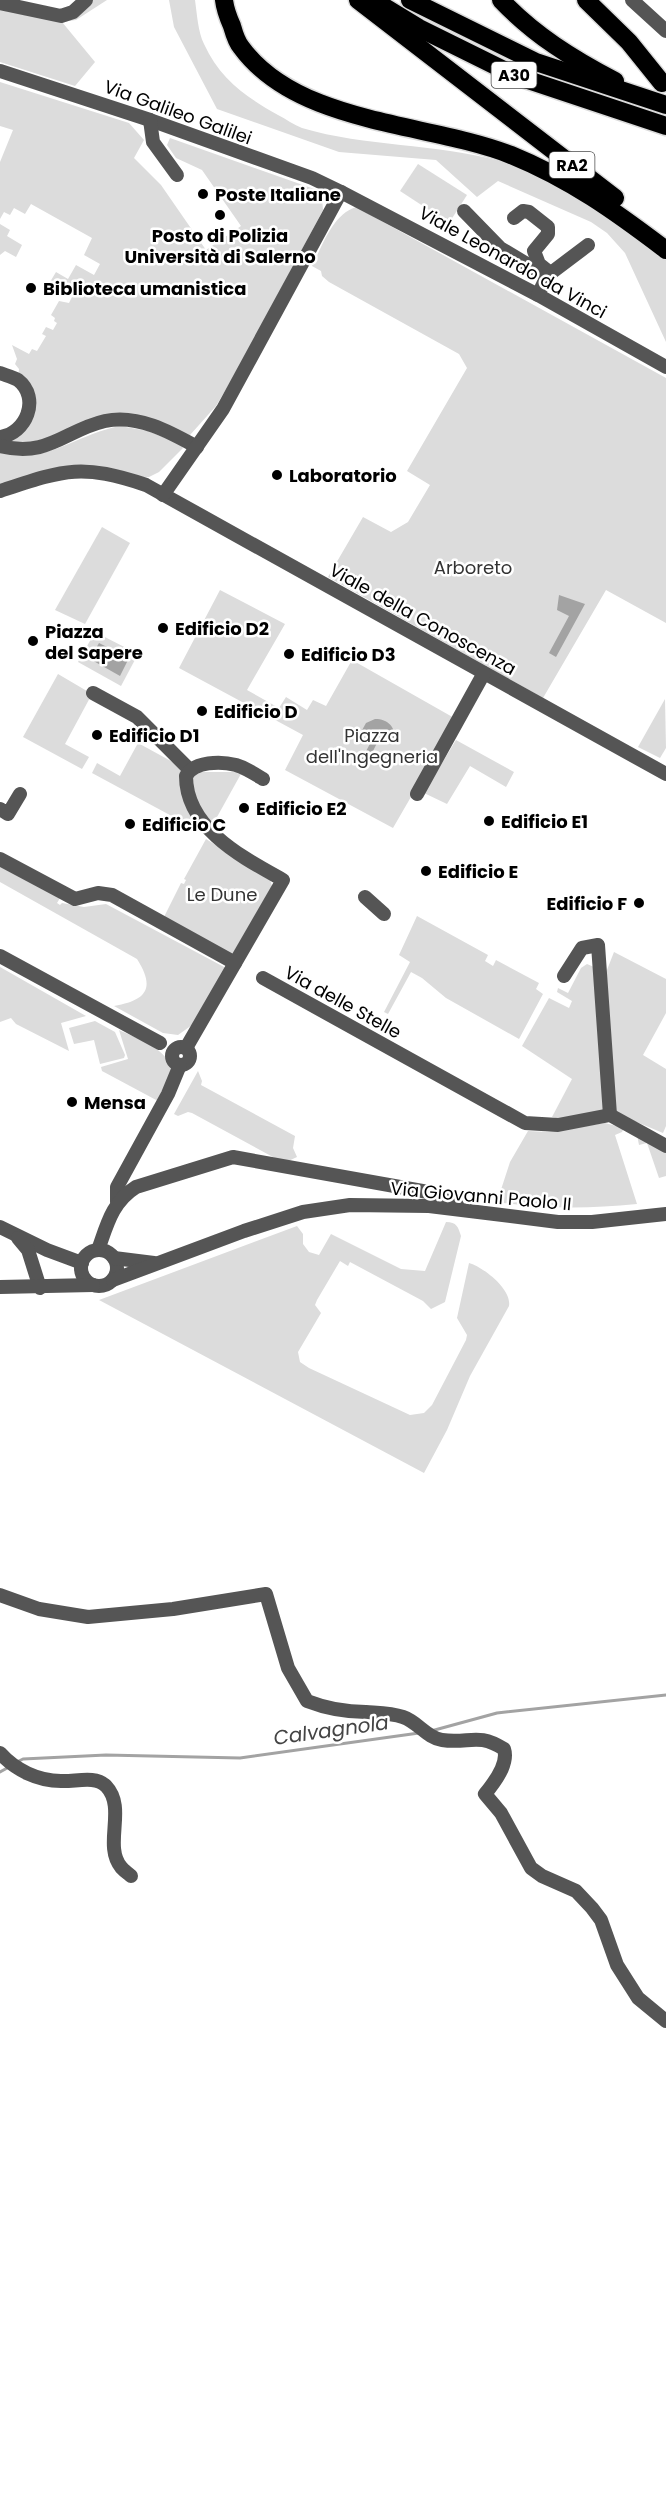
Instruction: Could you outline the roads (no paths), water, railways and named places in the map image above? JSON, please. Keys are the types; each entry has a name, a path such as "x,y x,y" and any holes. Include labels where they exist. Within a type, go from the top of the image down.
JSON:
{"highway":[{"path":"224,0 240,46 267,74 310,99 344,112 453,138 526,162 565,180 601,201 666,250"},
{"name":"RA2","path":"358,0 666,237"},
{"name":"A30","path":"373,0 419,28 516,76 666,126"},
{"name":"A30","path":"410,0 536,62 666,105"},
{"path":"501,0 517,18 542,38 579,62 616,81 664,89"},
{"path":"586,0 629,42 664,89"}],"street":[{"path":"0,3 62,16 73,12 86,0"},
{"path":"632,0 666,31"},
{"name":"Via Galileo Galilei","path":"0,71 150,120 312,178 341,192"},
{"path":"150,120 153,142 177,175"},
{"path":"163,495 223,409 341,192"},
{"name":"Viale Leonardo da Vinci","path":"341,192 538,295 666,367"},
{"path":"464,211 500,248 548,275"},
{"path":"514,218 523,212 529,212 548,227 548,234 534,251 539,264 548,275"},
{"path":"538,295 548,275 588,245"},
{"path":"0,373 18,380 30,402 28,415 22,425 14,433 0,437"},
{"path":"0,446 21,450 50,445 105,421 123,419 164,429 197,447"},
{"name":"Viale della Conoscenza","path":"0,491 51,474 75,470 117,476 146,485 666,774"},
{"path":"417,794 484,673"},
{"path":"93,693 137,717 190,770"},
{"path":"98,1250 117,1202 117,1186 168,1094 179,1054 236,963 283,880 227,847 199,816 187,788 186,776 190,770 207,764 228,764 239,766 263,778"},
{"path":"0,809 8,814 20,794"},
{"path":"0,859 75,899 98,893 112,895 236,963"},
{"path":"364,897 384,914"},
{"path":"564,976 582,948 598,945 610,1115 666,1146"},
{"path":"0,956 179,1054"},
{"name":"Via delle Stelle","path":"263,978 525,1123 558,1125 610,1115"},
{"path":"117,1202 136,1187 233,1157 428,1192 470,1211"},
{"name":"Via Giovanni Paolo II","path":"113,1280 244,1231 303,1212 350,1205 429,1206 558,1221 592,1222 666,1214"},
{"path":"6,1230 82,1263"},
{"path":"6,1230 28,1250 40,1288"},
{"path":"0,1287 104,1286 113,1280 117,1269 114,1258 108,1252 98,1250 88,1254 82,1263 84,1279 93,1285"},
{"name":"Via Giovanni Paolo II","path":"114,1258 157,1263"},
{"path":"0,1594 39,1609 88,1617 173,1609 266,1594 288,1668 307,1701 339,1709 384,1712 404,1717 421,1727 433,1738 460,1742 471,1738 486,1739 504,1749 506,1755 500,1772 485,1794 501,1814 531,1868 542,1876 576,1892 592,1908 601,1920 617,1965 638,1998 666,2021"},
{"path":"9,1761 41,1778 61,1782 90,1779 105,1784 112,1794 115,1810 115,1855 121,1867 131,1876"}],"waterway":[{"name":"Calvagnola","path":"431,1731 497,1713 666,1695"},
{"name":"Calvagnola","path":"17,1762 23,1759 106,1755 240,1758 419,1733"},
{"name":"Calvagnola","path":"0,1772 9,1767"}],"place":[{"name":"Poste Italiane","path":"203,194"},
{"name":"Posto di Polizia Università di Salerno","path":"220,215"},
{"name":"Biblioteca umanistica","path":"31,288"},
{"name":"Laboratorio","path":"277,475"},
{"name":"Edificio D2","path":"163,628"},
{"name":"Piazza del Sapere","path":"33,641"},
{"name":"Edificio D3","path":"289,654"},
{"name":"Edificio D","path":"202,711"},
{"name":"Edificio D1","path":"97,735"},
{"name":"Edificio E2","path":"244,808"},
{"name":"Edificio E1","path":"489,821"},
{"name":"Edificio C","path":"130,824"},
{"name":"Edificio E","path":"426,871"},
{"name":"Edificio F","path":"639,903"},
{"name":"Mensa","path":"72,1102"}],"park label":[{"name":"Arboreto","path":"473,567"},
{"name":"Piazza dell'Ingegneria","path":"372,745"},
{"name":"Le Dune","path":"222,894"}]}
